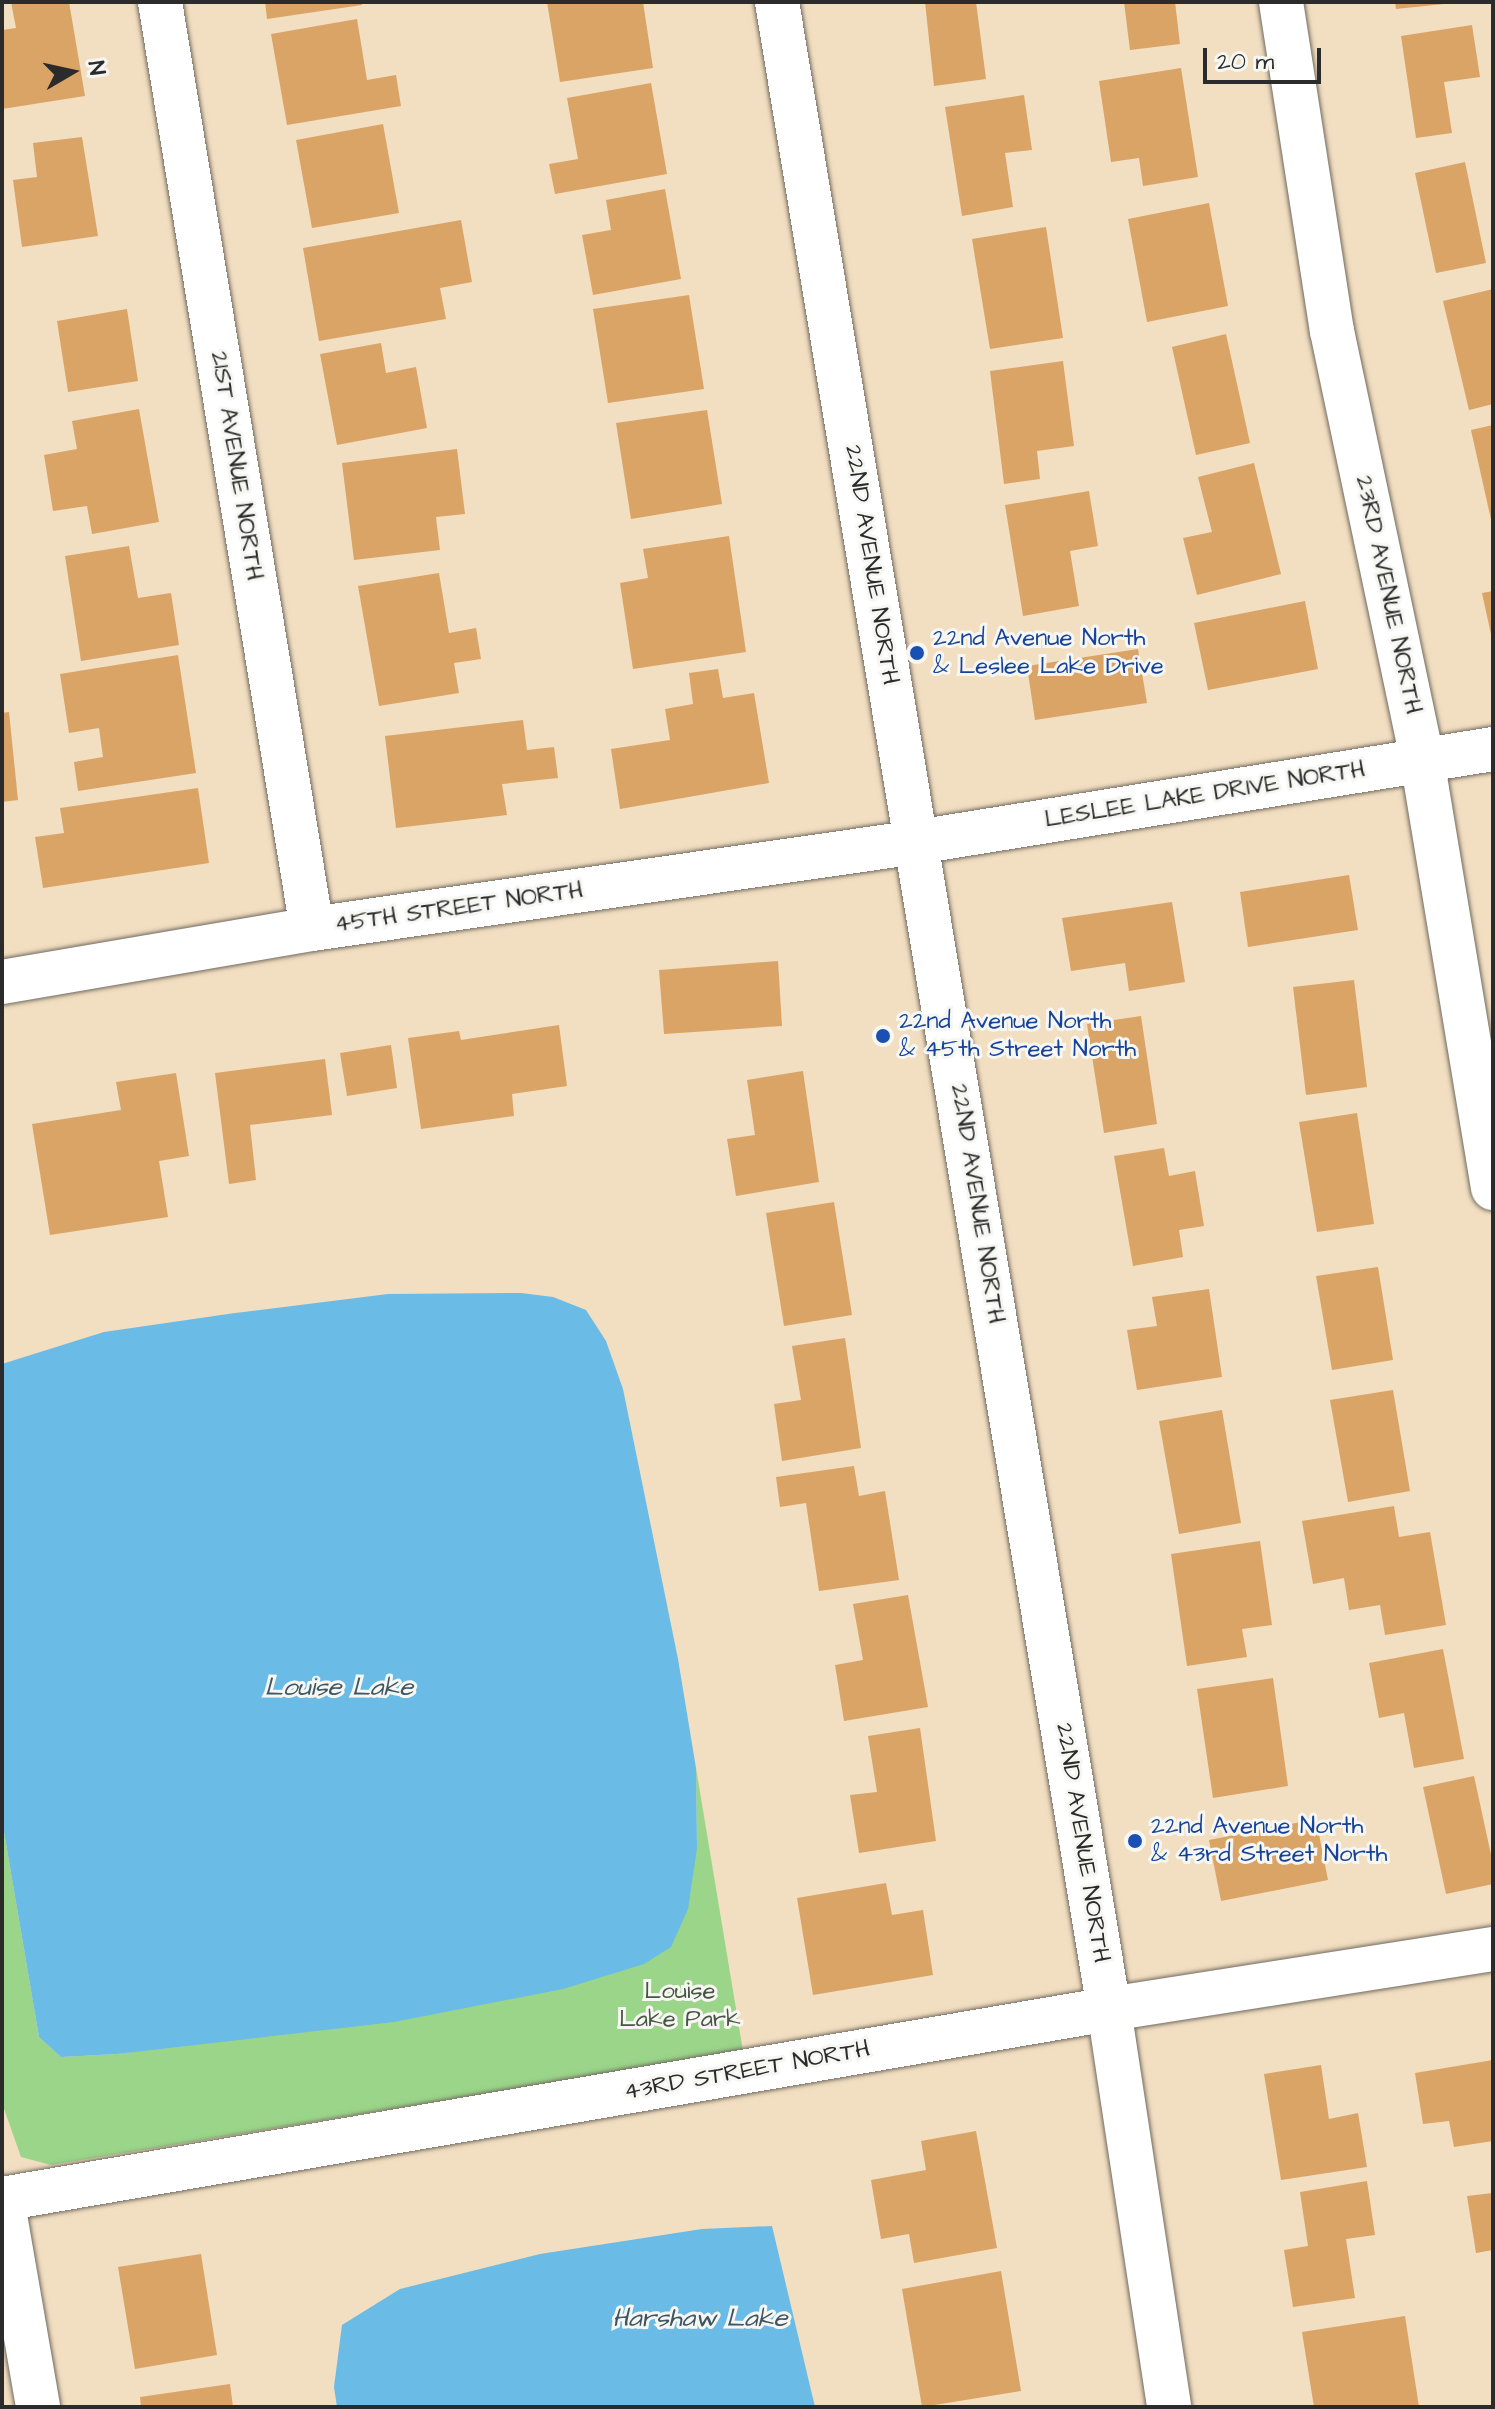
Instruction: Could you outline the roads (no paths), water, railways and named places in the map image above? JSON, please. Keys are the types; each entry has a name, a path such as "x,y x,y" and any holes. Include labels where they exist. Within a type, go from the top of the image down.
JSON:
{"street":[{"name":"21ST AVENUE NORTH","path":"160,2 312,929"},
{"name":"22ND AVENUE NORTH","path":"777,2 1109,2009 1169,2407"},
{"name":"23RD AVENUE NORTH","path":"1281,2 1332,331 1422,759 1493,1188"},
{"name":"LESLEE LAKE DRIVE NORTH","path":"917,842 1493,749"},
{"name":"45TH STREET NORTH","path":"2,982 312,929 917,842"},
{"name":"43RD STREET NORTH","path":"2,2199 1109,2009 1493,1949"},
{"path":"2,2199 38,2407"}],"water":[{"name":"Louise Lake","path":"521,1293 553,1297 586,1310 606,1341 623,1389 678,1659 696,1768 697,1848 688,1909 671,1947 644,1964 563,1989 394,2022 117,2054 61,2057 39,2037 2,1820 2,1364 104,1332 235,1313 388,1294"},
{"name":"Harshaw Lake","path":"772,2226 815,2407 337,2407 334,2387 342,2325 400,2289 540,2254 702,2229"}],"place":[{"name":"22nd Avenue North & Leslee Lake Drive","path":"917,653"},
{"name":"22nd Avenue North & 45th Street North","path":"883,1036"},
{"name":"22nd Avenue North & 43rd Street North","path":"1135,1841"}],"park label":[{"name":"Louise Lake Park","path":"680,2006"}]}
